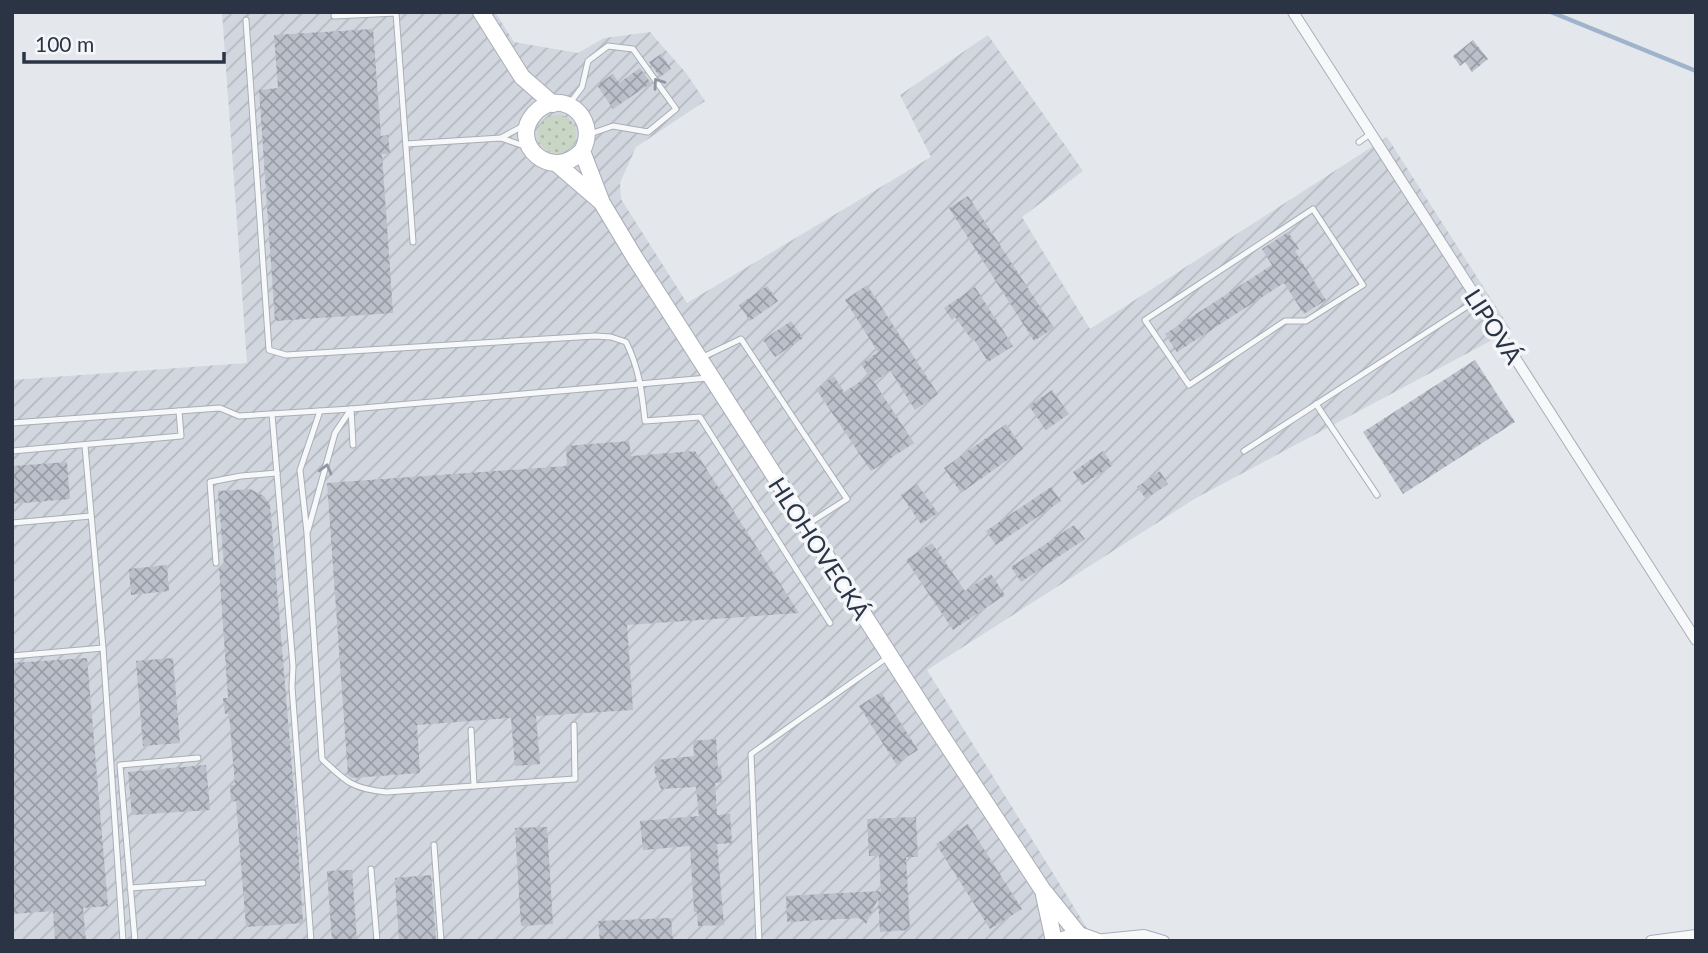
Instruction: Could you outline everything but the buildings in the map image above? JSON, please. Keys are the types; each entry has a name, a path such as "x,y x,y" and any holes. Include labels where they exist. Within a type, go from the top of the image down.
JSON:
{"main road":[{"path":"481,12 522,77 531,120 527,136 530,148"},
{"path":"522,77 561,105 580,114 587,127 588,134 582,151 569,162 557,164"},
{"path":"531,120 543,107 561,105"},
{"name":"HLOHOVECKÁ","path":"530,148 541,159 557,164 602,203"},
{"name":"HLOHOVECKÁ","path":"582,151 602,203 806,526 1042,889 1090,939"},
{"name":"HLOHOVECKÁ","path":"1042,889 1054,941"},
{"path":"1060,941 1090,939"}],"street":[{"name":"LIPOVÁ","path":"1293,12 1696,640"},
{"path":"1651,941 1696,935"},
{"path":"1090,939 1141,938 1164,941"}],"lane":[{"path":"334,16 396,13 413,242"},
{"path":"246,20 269,350 286,355 595,336 611,337 625,342 635,360 641,383 645,421 700,417 830,623"},
{"path":"561,105 582,87 588,61 608,46 634,49 676,109 648,132 613,126 588,134"},
{"path":"501,138 531,120"},
{"path":"1359,142 1370,134"},
{"path":"406,144 501,138 530,148"},
{"path":"1313,209 1363,285 1306,321 1286,321 1189,385 1145,320 1313,209"},
{"path":"1244,451 1477,300"},
{"path":"699,358 741,339 847,499 806,526"},
{"path":"12,423 220,408 239,416 351,409 711,377"},
{"path":"1316,404 1377,495"},
{"path":"351,409 353,445"},
{"path":"307,533 335,433 351,409"},
{"path":"12,451 181,436 179,411"},
{"path":"320,411 300,470 307,533 322,759 342,779 363,789 386,792 575,779 574,725"},
{"path":"272,414 293,666 293,700 311,941"},
{"path":"85,446 103,649 122,941"},
{"path":"216,562 210,482 277,473"},
{"path":"12,523 91,516"},
{"path":"12,656 103,649"},
{"path":"759,941 751,754 890,656"},
{"path":"471,730 474,786"},
{"path":"135,941 120,765 198,758"},
{"path":"434,845 441,941"},
{"path":"371,869 377,941"},
{"path":"131,888 204,883"}],"shaded area":[{"path":"222,12 495,12 514,42 578,53 604,38 650,32 686,73 705,101 636,147 620,183 621,199 687,303 931,157 900,95 988,35 1083,171 1022,217 1090,329 1387,137 1511,330 1196,498 927,670 1095,941 12,941 12,380 247,363"}],"green space":[{"path":"557,115 570,121 576,134 570,147 557,153 544,147 538,134 544,121"}],"waterway":[{"path":"1551,12 1696,71"}]}
